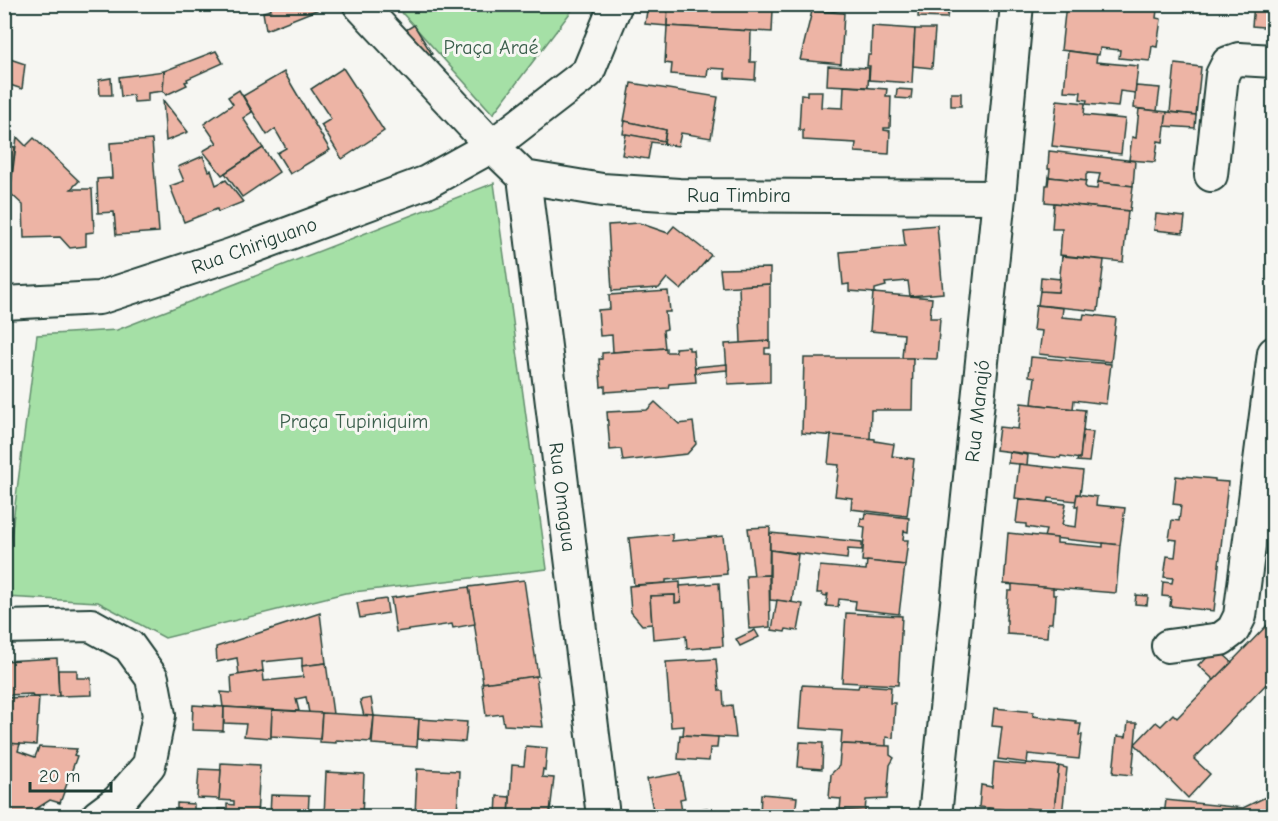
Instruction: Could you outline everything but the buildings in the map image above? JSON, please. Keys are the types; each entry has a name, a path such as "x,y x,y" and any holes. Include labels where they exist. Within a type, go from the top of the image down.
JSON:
{"street":[{"path":"359,4 524,177"},
{"path":"492,146 588,72 616,4"},
{"name":"Rua Manajó","path":"935,816 1017,4"},
{"path":"1211,175 1221,75 1228,63 1239,59 1274,61"},
{"name":"Rua Chiriguano","path":"4,303 99,298 231,255 427,182 492,146"},
{"name":"Rua Timbira","path":"524,177 602,190 679,195 999,197"},
{"name":"Rua Omagua","path":"524,177 603,816"},
{"path":"1168,646 1221,639 1233,630 1240,616 1274,353"},
{"path":"4,627 91,625 129,646 152,678 159,715 149,765 118,801 98,816"}],"green space":[{"name":"Praça Araé","path":"395,5 576,5 493,114"},
{"name":"Praça Tupiniquim","path":"494,183 547,569 345,593 165,638 98,602 5,597 37,335 117,330"}]}
